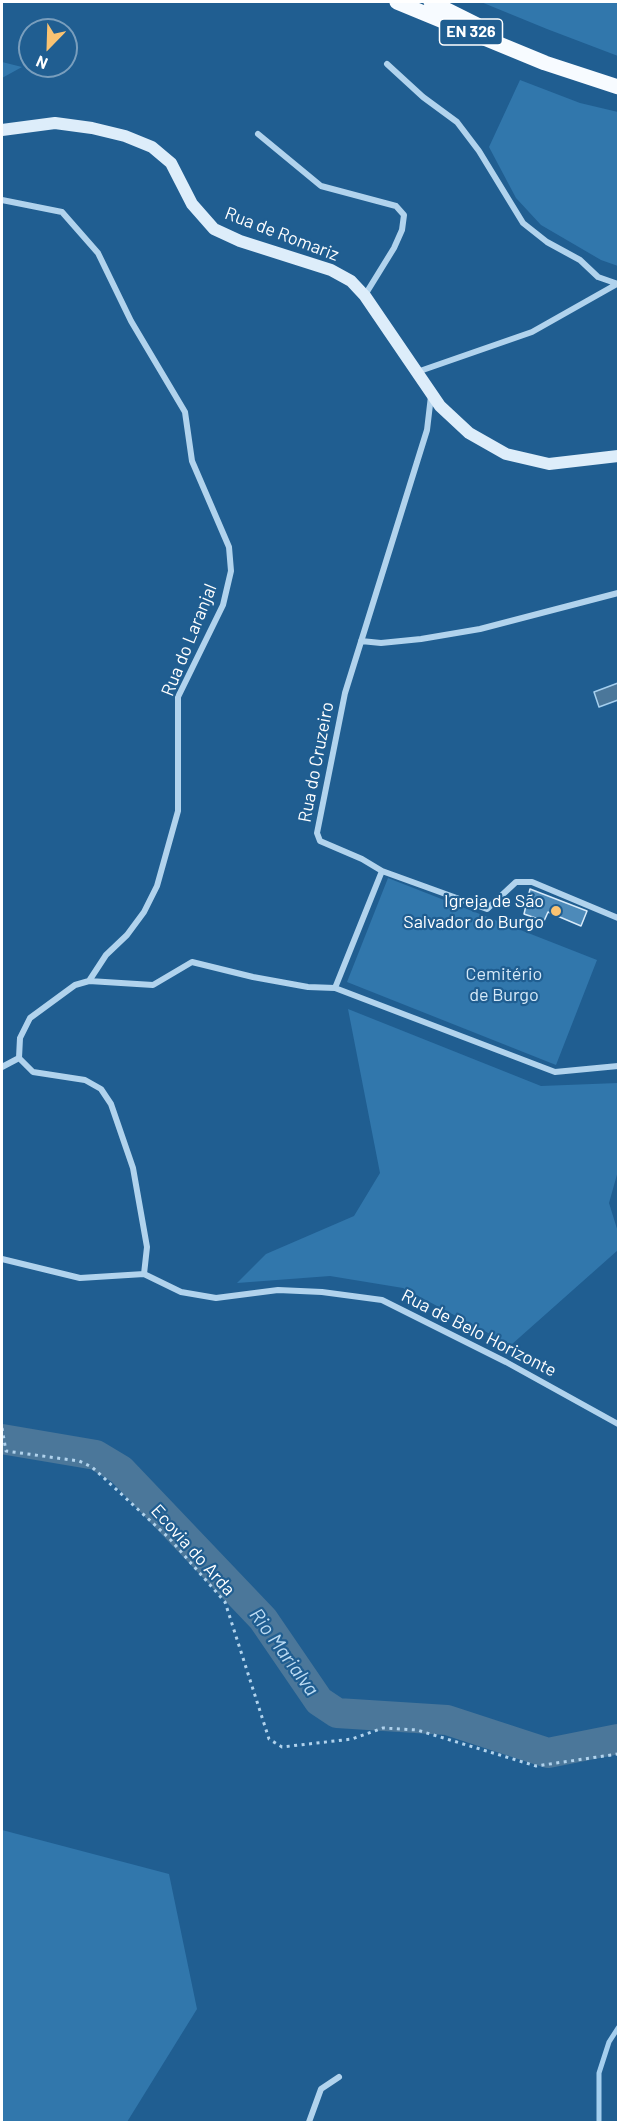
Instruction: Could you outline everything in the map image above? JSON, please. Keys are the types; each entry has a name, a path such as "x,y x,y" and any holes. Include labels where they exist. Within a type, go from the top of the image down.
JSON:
{"main road":[{"name":"EN 326","path":"397,2 545,63 618,87"},
{"path":"431,2 545,63"},
{"name":"Rua de Romariz","path":"2,130 25,125 64,124 125,136 152,147 171,163 192,204 214,229 240,241 331,270 351,281 364,296 440,406 469,433 506,454 549,464 618,456"}],"street":[{"path":"387,64 423,97 457,122 479,151 523,222 547,242 580,260 598,277 618,284"},
{"path":"258,134 321,186 396,206 404,215 402,230 394,248 364,296"},
{"name":"Rua do Laranjal","path":"2,200 62,212 76,225 98,253 131,321 185,412 192,461 229,547 231,571 223,605 178,697 178,811 157,886 144,912 127,936 106,955 89,981"},
{"path":"417,372 532,332 618,284"},
{"name":"Rua do Cruzeiro","path":"432,394 427,430 345,693 317,833 320,841 362,859 382,871 487,909 516,882 532,882 618,918"},
{"path":"361,641 381,643 421,639 480,629 618,593"},
{"path":"335,988 382,871"},
{"path":"144,1274 147,1247 133,1167 111,1104 100,1089 85,1080 33,1072 19,1058 20,1038 30,1018 75,985 89,981 153,985 192,962 308,987 335,988 555,1072 618,1065"},
{"path":"2,1067 19,1058"},
{"name":"Rua de Belo Horizonte","path":"2,1259 80,1278 144,1274 182,1292 216,1298 278,1290 322,1292 382,1300 506,1362 618,1424"},
{"path":"309,2122 321,2089 339,2077"}],"path":[{"name":"Ecovia do Arda","path":"2,1428 6,1450 79,1461 92,1467 176,1546 225,1602 269,1739 282,1747 352,1739 383,1728 417,1730 536,1766 618,1754"}],"green space":[{"path":"481,2 618,2 618,56 547,29"},
{"path":"2,62 18,66 18,69 2,78"},
{"path":"520,80 580,103 618,112 618,266 601,260 541,225 516,198 489,147"},
{"name":"Cemitério de Burgo","path":"388,878 597,960 556,1065 347,982"},
{"path":"348,1009 541,1086 618,1083 618,1171 609,1203 618,1232 618,1250 511,1345 403,1288 330,1276 237,1283 266,1254 354,1216 380,1173"},
{"path":"2,1830 169,1874 197,2009 127,2122 2,2122"}],"shaded area":[{"path":"618,683 618,700 599,707 594,692"}],"building":[{"name":"Igreja de São Salvador do Burgo","path":"530,889 587,911 581,926 548,912 544,921 524,914"}],"waterway":[{"name":"Rio Marialva","path":"2,1439 96,1455 121,1470 263,1619 319,1701 337,1713 447,1720 548,1753 618,1739"},
{"path":"599,2122 599,2073 609,2042 618,2028"}],"place":[{"name":"Igreja de São Salvador do Burgo","path":"556,911"}]}
